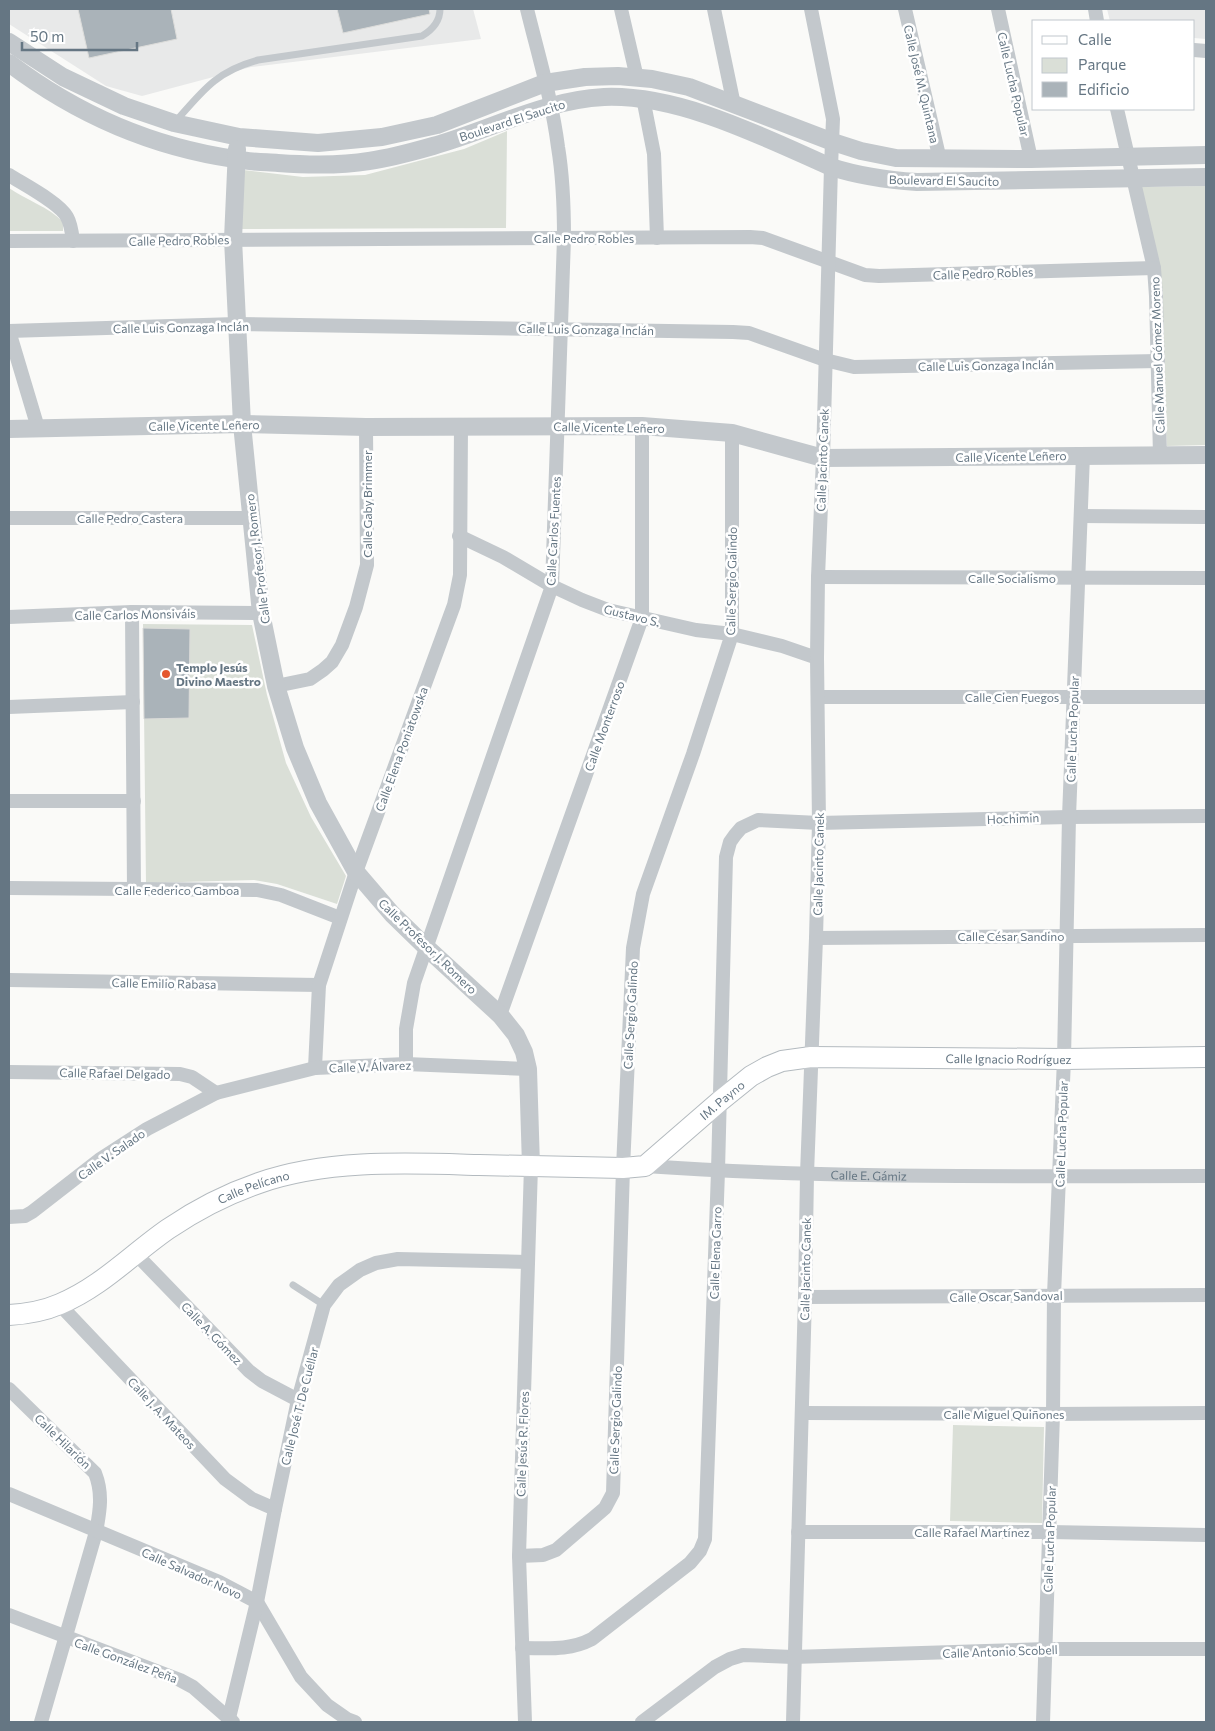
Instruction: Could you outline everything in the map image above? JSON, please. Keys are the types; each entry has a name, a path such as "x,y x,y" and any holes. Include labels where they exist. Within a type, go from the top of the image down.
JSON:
{"main road":[{"name":"IM. Payno","path":"645,1166 751,1076 782,1061 811,1057"},
{"name":"Calle Ignacio Rodríguez","path":"811,1057 1064,1059 1206,1057"},
{"name":"Calle Pelícano","path":"9,1315 27,1314 60,1305 99,1282 169,1228 216,1200 260,1182 320,1168 376,1164 418,1163 531,1166"},
{"name":"Calle E. Gámiz","path":"531,1166 623,1168 645,1166"}],"street":[{"name":"Calle Carlos Fuentes","path":"406,1064 406,1029 414,983 552,586 564,206 558,147 527,9"},
{"path":"621,9 637,78"},
{"path":"714,9 734,105"},
{"name":"Calle Jacinto Canek","path":"792,1722 819,823 818,577 833,142 833,119 811,9"},
{"name":"Calle José M. Quintana","path":"905,9 940,160"},
{"name":"Calle Lucha Popular","path":"998,9 1031,159"},
{"name":"Boulevard El Saucito","path":"9,42 63,77 124,106 174,124 239,137 318,143 382,137 437,125 545,84 585,77 618,76 662,81 689,87 833,142 878,155 896,158 940,160 1206,155"},
{"name":"Boulevard El Saucito","path":"9,63 82,110 125,130 174,147 235,160 316,165 369,161 434,146 550,105 572,100 605,97 643,98 710,117 831,167 846,172 889,180 917,182 1206,177"},
{"path":"643,98 654,154 657,238"},
{"name":"Calle Manuel Gómez Moreno","path":"1117,110 1154,268 1160,454"},
{"name":"Calle Profesor J. Romero","path":"239,137 235,160 233,239 242,424 261,613 276,686 294,748 318,803 356,872 392,914 500,1015 516,1035 524,1052 528,1069 531,1166"},
{"path":"9,175 57,206 66,215 70,224 73,241"},
{"name":"Calle Pedro Robles","path":"9,240 750,237 763,238 865,275 1154,268"},
{"name":"Calle Luis Gonzaga Inclán","path":"9,331 236,324 561,329 749,334 825,360 854,367 1158,361"},
{"path":"9,331 38,428"},
{"name":"Calle Vicente Leñero","path":"9,428 242,424 366,427 642,426 732,433 823,458 1206,455"},
{"name":"Calle Elena Poniatowska","path":"315,1068 319,985 356,872 454,605 460,575 461,426"},
{"name":"Calle Monterroso","path":"500,1015 642,618 642,426"},
{"name":"Calle Gaby Brimmer","path":"276,686 310,679 328,666 342,645 356,607 367,564 366,427"},
{"name":"Calle Sergio Galindo","path":"519,1556 543,1555 556,1550 605,1508 613,1493 623,1168 633,948 643,894 693,754 732,634 732,433"},
{"name":"Calle Lucha Popular","path":"1043,1722 1050,1532 1054,1295 1064,1059 1069,817 1083,455"},
{"path":"1081,516 1206,517"},
{"name":"Calle Pedro Castera","path":"9,518 251,518"},
{"name":"Gustavo S.","path":"459,536 503,557 552,586 591,603 642,618 696,630 732,634 782,646 817,658"},
{"name":"Calle Socialismo","path":"818,577 1206,578"},
{"path":"132,612 134,890"},
{"name":"Calle Carlos Monsiváis","path":"9,617 132,612 261,613"},
{"name":"Calle Cien Fuegos","path":"818,697 1206,697"},
{"path":"9,707 133,702"},
{"path":"9,801 134,801"},
{"name":"Hochimin","path":"819,823 1206,816"},
{"name":"Calle Elena Garro","path":"522,1648 580,1646 592,1639 690,1563 703,1545 706,1531 726,857 730,842 741,828 758,820 819,823"},
{"name":"Calle Federico Gamboa","path":"9,888 256,890 281,895 340,918"},
{"name":"Calle César Sandino","path":"816,938 1206,935"},
{"name":"Calle Emilio Rabasa","path":"9,980 319,985"},
{"name":"Calle V. Álvarez","path":"216,1093 315,1068 406,1064 528,1069"},
{"name":"Calle Rafael Delgado","path":"9,1072 180,1074 192,1077 216,1093"},
{"name":"Calle V. Salado","path":"9,1216 25,1216 99,1160 147,1129 216,1093"},
{"name":"Calle Jesús R. Flores","path":"525,1722 519,1556 531,1166"},
{"name":"Calle E. Gámiz","path":"645,1166 807,1174 1206,1176"},
{"name":"Calle A. Gómez","path":"135,1253 249,1371 262,1381 298,1400"},
{"name":"Calle José T. De Cuéllar","path":"230,1721 298,1400 324,1305 339,1285 360,1270 376,1263 398,1259 528,1262"},
{"name":"Calle Oscar Sandoval","path":"805,1297 1206,1295"},
{"name":"Calle J. A. Mateos","path":"60,1305 225,1479 252,1499 274,1509"},
{"name":"Calle Hilarión","path":"9,1389 96,1473 99,1482 101,1507 96,1532 41,1722"},
{"name":"Calle Miguel Quiñones","path":"802,1414 1206,1413"},
{"name":"Calle Salvador Novo","path":"9,1494 219,1582 256,1602 301,1677 327,1705 347,1719 355,1722"},
{"name":"Calle Rafael Martínez","path":"798,1532 1050,1532 1206,1535"},
{"name":"Calle González Peña","path":"9,1616 180,1680 194,1687 230,1721"},
{"name":"Calle Antonio Scobell","path":"793,1657 1046,1650 1206,1649"},
{"path":"642,1722 716,1667 730,1659 743,1656 793,1657"}],"lane":[{"path":"174,124 216,78 241,65 258,60 422,36 430,31 436,23 440,9"},
{"path":"293,1285 324,1305"}],"shaded area":[{"path":"9,9 473,9 481,39 251,67 142,96 106,86 9,24"},
{"path":"1107,9 1206,9 1206,39 1195,38 1195,20 1110,20"}],"green space":[{"path":"507,131 506,228 239,229 243,170 303,177 365,175 464,149"},
{"path":"1206,186 1206,445 1167,446 1159,262 1140,187"},
{"path":"9,188 57,217 63,222 63,231 9,231"},
{"path":"143,624 252,625 267,695 286,763 311,817 346,876 337,904 277,884 254,880 146,883"},
{"path":"953,1425 1044,1427 1042,1523 950,1521"}],"building":[{"path":"78,9 171,9 177,39 89,58"},
{"path":"337,9 429,9 430,14 343,33"},
{"name":"Templo Jesús Divino Maestro","path":"143,628 190,629 189,718 144,719"}],"place":[{"name":"Templo Jesús Divino Maestro","path":"166,674"}]}
